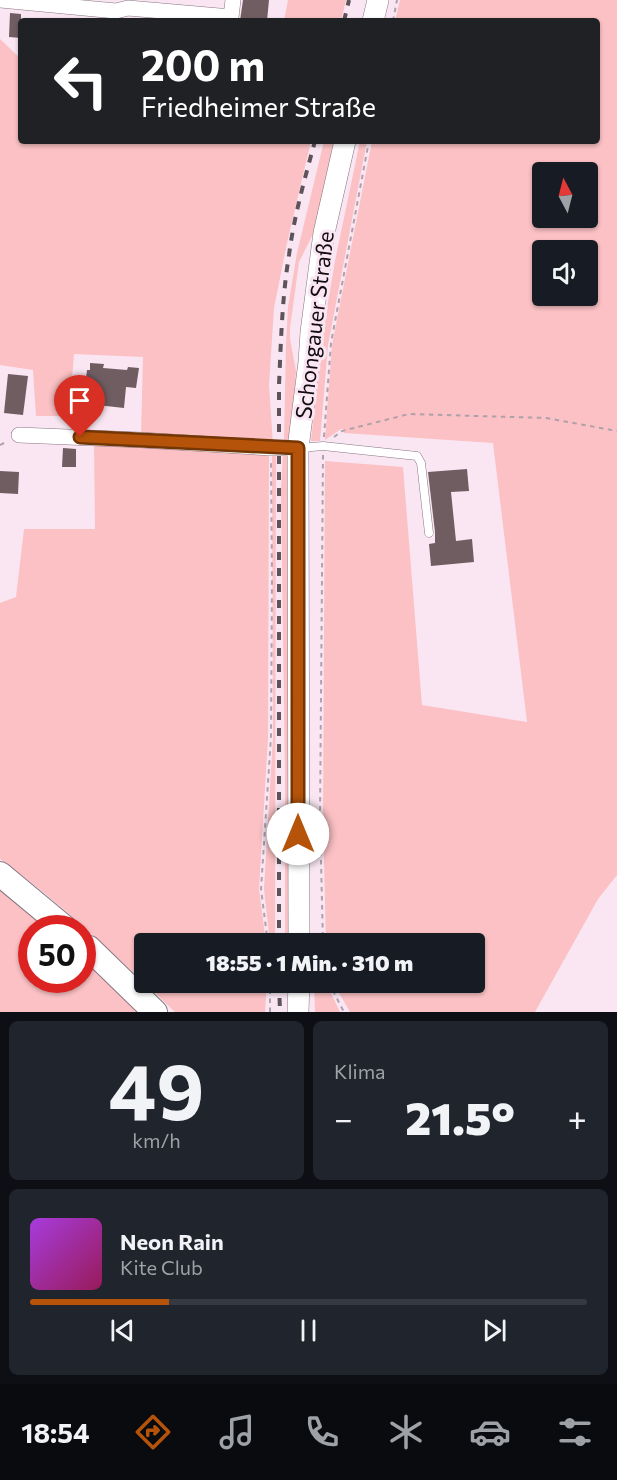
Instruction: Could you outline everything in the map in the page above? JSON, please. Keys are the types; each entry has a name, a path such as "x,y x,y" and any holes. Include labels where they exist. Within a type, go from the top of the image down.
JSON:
{"main road":[{"path":"374,18 378,0"},
{"name":"Schongauer Straße","path":"299,933 298,448 324,233 344,144"},
{"path":"0,874 49,915"},
{"path":"96,955 155,1012"},
{"path":"298,1012 299,993"}],"street":[{"path":"0,0 116,5 231,17 233,0"},
{"path":"19,435 298,448"}],"lane":[{"path":"298,448 323,446 417,456 421,463 429,533"}],"path":[{"path":"394,18 397,0"},
{"path":"323,933 320,818 323,446 331,344 368,144"},
{"path":"323,446 342,431 410,414 546,418 617,431"},
{"path":"267,933 261,889 271,737 271,448"},
{"path":"270,993 270,1012"},
{"path":"334,993 344,1012"}],"shaded area":[{"path":"288,0 346,0 342,18 285,18"},
{"path":"400,0 617,0 617,875 598,899 535,1012 350,1012 339,993 485,993 485,933 326,933 323,819 325,461 403,467 422,705 527,722 493,443 344,433 344,429 325,440 332,345 371,144 600,144 600,18 396,18"},
{"path":"0,39 18,56 18,144 310,144 274,308 269,385 273,445 141,437 143,357 74,354 69,416 36,416 33,370 0,365"},
{"path":"323,144 334,144 313,234 299,262 290,328 296,371 292,429 289,441 284,442 288,307 297,253"},
{"path":"359,144 366,144 328,345 320,441 311,441 322,337"},
{"path":"94,440 269,450 268,738 259,889 265,933 134,933 134,973 96,938 96,915 70,915 0,859 0,603 16,597 24,529 95,529"},
{"path":"272,454 276,454 275,933 269,933 264,889 273,737"},
{"path":"283,454 289,458 289,933 285,933 281,490"},
{"path":"0,879 45,915 18,915 18,993 96,993 96,960 150,1012 0,1012"},
{"path":"155,993 266,993 265,1012 175,1012"},
{"path":"314,993 331,993 340,1012 315,1012"}],"building":[{"path":"243,0 269,0 267,18 240,18"},
{"path":"10,13 21,14 21,18 18,18 18,38 9,37"},
{"path":"90,363 104,364 103,368 127,370 128,367 139,368 136,388 126,387 124,408 97,405 96,411 82,410"},
{"path":"8,374 28,376 23,415 4,413"},
{"path":"63,448 76,449 76,467 62,467"},
{"path":"467,469 469,491 451,492 456,541 472,539 474,562 431,566 429,544 435,543 435,532 428,472"},
{"path":"0,471 19,472 18,494 0,493"}],"railway":[{"path":"345,18 349,0"},
{"path":"279,933 280,352 291,240 314,144"},
{"path":"279,993 280,1012"}],"route":[{"path":"80,437 298,448 298,834"}]}
